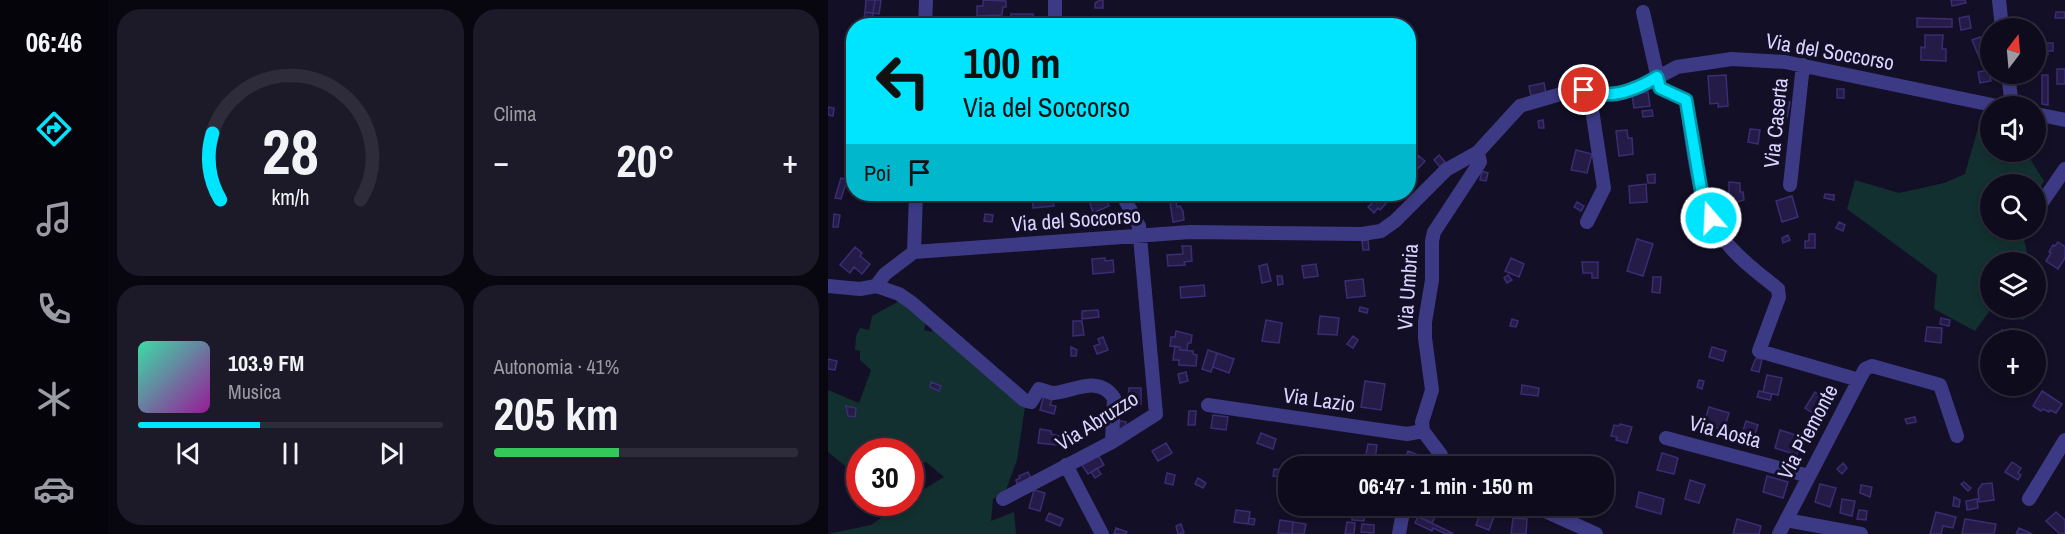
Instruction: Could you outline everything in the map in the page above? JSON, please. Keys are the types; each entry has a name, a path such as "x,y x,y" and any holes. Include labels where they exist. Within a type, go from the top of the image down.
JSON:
{"street":[{"path":"925,18 926,0"},
{"path":"1055,0 1055,18"},
{"path":"1999,0 2001,18"},
{"path":"1643,12 1657,77"},
{"name":"Via del Soccorso","path":"1416,200 1446,170 1478,152 1520,106 1571,91 1622,93 1677,67 1732,59 1803,64 1980,102"},
{"name":"Via Caserta","path":"1790,185 1803,64"},
{"name":"Via Piemonte","path":"1657,77 1660,88 1686,100 1702,195 1711,218 1726,243 1778,289 1779,297 1759,351 1859,380 1779,534"},
{"path":"1587,222 1604,188 1591,91"},
{"path":"2046,116 2065,120"},
{"name":"Via Umbria","path":"1423,431 1422,422 1432,390 1425,322 1432,280 1432,241 1434,232 1480,162 1478,152"},
{"path":"2046,197 2065,170"},
{"path":"876,286 885,274 914,252 916,201"},
{"path":"1126,201 1139,226 1140,236"},
{"name":"Via del Soccorso","path":"914,252 1190,232 1362,234 1381,231 1415,201"},
{"name":"Via Abruzzo","path":"1003,499 1112,442 1156,414 1140,236"},
{"path":"828,286 860,289 876,286 899,294 1024,400 1031,402 1039,389 1054,393 1090,385 1111,393 1114,398 1112,442"},
{"path":"1859,380 1865,369 1872,366 1940,385 1957,436"},
{"name":"Via Lazio","path":"1208,405 1407,434 1423,431"},
{"path":"1423,431 1441,456"},
{"name":"Via Aosta","path":"1666,438 1809,477"},
{"path":"2029,499 2065,440"},
{"path":"1066,465 1102,534"},
{"path":"1399,534 1402,516"},
{"path":"1556,516 1596,534"},
{"path":"1786,519 1862,534"}],"green space":[{"path":"1980,121 1980,162 2032,162 2040,174 1980,174 1980,240 2024,240 2027,252 1980,252 1980,318 1984,318 1975,331 1934,309 1937,275 1847,209 1855,180 1899,193 1944,183 1965,174"},
{"path":"901,300 927,320 924,330 931,332 935,326 1025,407 1017,460 1006,490 993,499 991,521 1014,512 1016,534 828,534 871,525 884,516 924,516 924,489 944,477 926,462 924,463 924,438 846,438 846,467 828,452 828,390 859,403 871,370 860,360 860,351 855,350 856,336 860,328 869,330 872,316"}],"building":[{"path":"866,0 875,0 873,13 865,12"},
{"path":"875,0 881,0 879,14 873,13"},
{"path":"983,0 1006,1 1002,15 977,16 977,6 983,6"},
{"path":"1103,0 1103,8 1095,8 1095,3"},
{"path":"1951,0 1965,0 1966,3 1952,6"},
{"path":"865,12 873,13 873,18 864,18"},
{"path":"2056,12 2065,12 2065,18 2055,18"},
{"path":"1011,14 1033,14 1034,18 1011,18"},
{"path":"1969,16 1971,28 1961,30 1959,18"},
{"path":"1917,18 1952,19 1952,27 1917,27"},
{"path":"1925,35 1943,35 1942,49 1946,49 1946,61 1921,60 1921,47 1925,48"},
{"path":"1980,37 1980,57 1979,57 1972,40"},
{"path":"2046,43 2053,43 2053,51 2047,51 2048,54 2046,54"},
{"path":"2057,69 2065,69 2065,84 2057,84"},
{"path":"1726,75 1728,106 1718,107 1718,103 1710,104 1708,76"},
{"path":"2046,75 2048,75 2048,105 2046,105 2046,96 2042,96 2042,84 2046,84"},
{"path":"1544,83 1546,93 1531,96 1529,86"},
{"path":"1837,89 1844,89 1844,98 1837,98"},
{"path":"1648,92 1650,106 1634,108 1632,95"},
{"path":"1777,100 1790,102 1787,117 1774,115"},
{"path":"828,107 834,108 833,116 828,115"},
{"path":"1652,110 1653,116 1643,117 1642,111"},
{"path":"1543,120 1544,128 1539,128 1538,121"},
{"path":"1750,129 1760,130 1758,144 1748,142"},
{"path":"1627,130 1628,138 1632,138 1633,154 1619,156 1616,131"},
{"path":"1576,150 1592,154 1587,173 1571,170"},
{"path":"1439,155 1445,162 1440,167 1434,160"},
{"path":"1419,156 1425,161 1416,171 1416,159"},
{"path":"1482,171 1488,173 1486,181 1480,180"},
{"path":"1655,174 1655,183 1648,183 1647,175"},
{"path":"841,178 846,180 841,199 835,198"},
{"path":"1729,182 1740,183 1740,192 1743,192 1744,200 1733,203 1733,200 1729,201"},
{"path":"1646,184 1647,202 1630,203 1629,186"},
{"path":"1825,194 1834,195 1834,200 1824,198"},
{"path":"1792,196 1798,217 1782,222 1776,201"},
{"path":"1032,201 1053,201 1054,206 1033,208"},
{"path":"1089,201 1106,201 1109,206 1093,213"},
{"path":"1176,201 1177,207 1180,206 1183,211 1184,220 1173,222 1170,202"},
{"path":"1388,201 1374,213 1368,207 1373,202"},
{"path":"1577,202 1584,206 1581,211 1574,207"},
{"path":"834,214 840,215 838,227 833,227"},
{"path":"985,214 993,215 992,222 984,221"},
{"path":"1839,222 1845,225 1843,231 1836,228"},
{"path":"1809,234 1815,234 1815,248 1805,248 1805,241 1809,241"},
{"path":"1788,235 1790,240 1783,243 1782,238"},
{"path":"1637,239 1653,244 1643,276 1627,271"},
{"path":"1368,240 1369,250 1363,250 1362,241"},
{"path":"2058,242 2065,247 2065,258 2058,269 2046,261 2053,245 2055,246"},
{"path":"1182,246 1191,246 1192,261 1184,262 1185,265 1168,266 1167,255 1183,254"},
{"path":"855,247 862,253 860,256 870,264 862,274 854,267 850,273 840,265"},
{"path":"1105,258 1105,261 1113,260 1114,272 1093,274 1092,259"},
{"path":"1511,258 1524,264 1519,277 1505,271"},
{"path":"1582,262 1598,262 1598,278 1592,278 1592,273 1583,273"},
{"path":"1267,264 1271,281 1262,283 1259,266"},
{"path":"1316,264 1318,276 1304,278 1302,266"},
{"path":"1508,275 1512,280 1507,283 1504,278"},
{"path":"1277,276 1282,276 1283,284 1278,285"},
{"path":"1653,277 1661,277 1660,293 1652,292"},
{"path":"1363,279 1365,296 1347,298 1345,281"},
{"path":"1204,285 1205,296 1181,298 1180,287"},
{"path":"1360,307 1368,309 1367,313 1359,311"},
{"path":"1098,310 1099,317 1082,319 1082,311"},
{"path":"1320,316 1339,318 1337,335 1318,334"},
{"path":"1941,318 1950,320 1949,326 1940,324"},
{"path":"1512,319 1518,321 1516,327 1510,326"},
{"path":"1266,320 1282,323 1279,343 1262,341"},
{"path":"1073,321 1082,321 1084,335 1073,336"},
{"path":"1927,327 1942,328 1941,343 1925,341"},
{"path":"1176,331 1192,335 1187,350 1170,346 1171,337 1175,337"},
{"path":"1353,336 1358,340 1353,348 1347,344"},
{"path":"1103,337 1108,350 1097,354 1094,346 1100,344 1098,339"},
{"path":"1175,346 1180,347 1180,350 1193,351 1193,354 1197,355 1196,366 1179,365 1179,360 1173,360"},
{"path":"1071,347 1077,350 1076,356 1071,356"},
{"path":"1712,347 1726,351 1723,361 1709,357"},
{"path":"1208,350 1217,353 1211,372 1202,369"},
{"path":"1217,353 1234,359 1229,373 1213,367"},
{"path":"1756,358 1762,359 1759,372 1751,370"},
{"path":"828,359 837,361 835,370 828,369"},
{"path":"1186,372 1188,381 1180,383 1178,374"},
{"path":"1767,375 1782,378 1778,395 1763,392"},
{"path":"1699,380 1704,381 1702,389 1697,387"},
{"path":"1365,381 1385,384 1381,410 1361,407"},
{"path":"931,382 941,386 939,391 930,387"},
{"path":"1522,385 1539,388 1538,396 1521,394"},
{"path":"1129,388 1141,388 1141,404 1128,403"},
{"path":"1759,391 1772,394 1770,400 1757,397"},
{"path":"1815,392 1827,400 1817,416 1805,408"},
{"path":"2046,394 2062,404 2056,413 2043,409 2041,411 2033,406 2039,396 2046,396"},
{"path":"1044,395 1053,397 1050,405 1056,406 1054,414 1040,410"},
{"path":"846,406 856,408 855,417 848,416"},
{"path":"1709,407 1729,413 1724,430 1704,424"},
{"path":"1189,411 1196,411 1195,425 1188,425"},
{"path":"1213,415 1228,417 1226,430 1211,428"},
{"path":"1915,417 1916,422 1907,424 1905,419"},
{"path":"1117,420 1126,422 1126,428 1117,433"},
{"path":"1746,421 1758,425 1753,441 1741,437"},
{"path":"1620,424 1632,427 1627,443 1611,436 1614,425 1619,426"},
{"path":"1040,429 1060,436 1061,433 1068,435 1066,446 1038,443"},
{"path":"1780,430 1802,437 1797,455 1775,448"},
{"path":"1261,433 1276,439 1273,449 1257,443"},
{"path":"1166,443 1172,453 1158,461 1152,451"},
{"path":"1368,444 1377,445 1376,456 1366,456"},
{"path":"1408,451 1418,455 1418,456 1406,456"},
{"path":"1662,453 1678,458 1674,474 1657,470"},
{"path":"1098,455 1104,465 1088,474 1082,465"},
{"path":"2012,462 2021,468 2018,480 2005,472"},
{"path":"1843,463 1847,468 1842,474 1837,469"},
{"path":"1097,468 1101,474 1095,478 1091,472"},
{"path":"1274,469 1278,470 1278,477 1273,476"},
{"path":"1028,472 1031,478 1017,484 1016,480 1020,478 1019,476"},
{"path":"1167,473 1175,475 1173,485 1165,483"},
{"path":"1767,476 1788,482 1783,498 1763,492"},
{"path":"1198,478 1206,483 1203,488 1195,484"},
{"path":"1690,480 1705,485 1699,503 1685,499"},
{"path":"1964,482 1971,488 1968,491 1961,484"},
{"path":"1992,483 1994,500 1979,502 1978,490 1982,484"},
{"path":"1820,484 1836,488 1830,507 1815,502"},
{"path":"1861,485 1872,487 1870,497 1860,493"},
{"path":"1034,490 1045,493 1040,511 1029,508"},
{"path":"1639,492 1664,499 1661,514 1636,507"},
{"path":"1954,497 1960,500 1959,507 1953,506"},
{"path":"1842,499 1855,501 1852,516 1840,513"},
{"path":"1977,499 1978,508 1967,510 1966,501"},
{"path":"1236,510 1250,512 1248,524 1234,522"},
{"path":"1859,510 1867,511 1866,520 1857,519"},
{"path":"1936,512 1956,517 1953,528 1943,526 1941,534 1930,534"},
{"path":"2056,512 2065,520 2065,534 2060,534 2046,521"},
{"path":"1049,513 1063,519 1060,526 1046,520"},
{"path":"1352,516 1364,516 1364,521 1352,520"},
{"path":"1422,516 1435,517 1432,523 1421,518"},
{"path":"1479,516 1494,516 1489,530 1476,525"},
{"path":"1418,517 1452,533 1446,534 1433,528 1432,531 1415,523"},
{"path":"1249,518 1255,519 1254,525 1248,524"},
{"path":"1513,518 1527,519 1526,534 1511,534"},
{"path":"1737,519 1761,526 1759,534 1733,534"},
{"path":"1965,519 1996,524 1994,534 1962,534"},
{"path":"1280,520 1293,522 1292,534 1278,533"},
{"path":"1293,522 1306,524 1304,534 1292,534"},
{"path":"1347,522 1355,523 1354,534 1345,534"},
{"path":"1181,524 1184,533 1178,534 1176,526"},
{"path":"1362,524 1374,525 1374,533 1361,532"},
{"path":"1116,528 1127,532 1126,534 1114,534"},
{"path":"2019,528 2032,534 2016,534"}],"route":[{"path":"1584,90 1602,94 1622,93 1657,77 1660,88 1686,100 1702,195 1711,218"}]}
